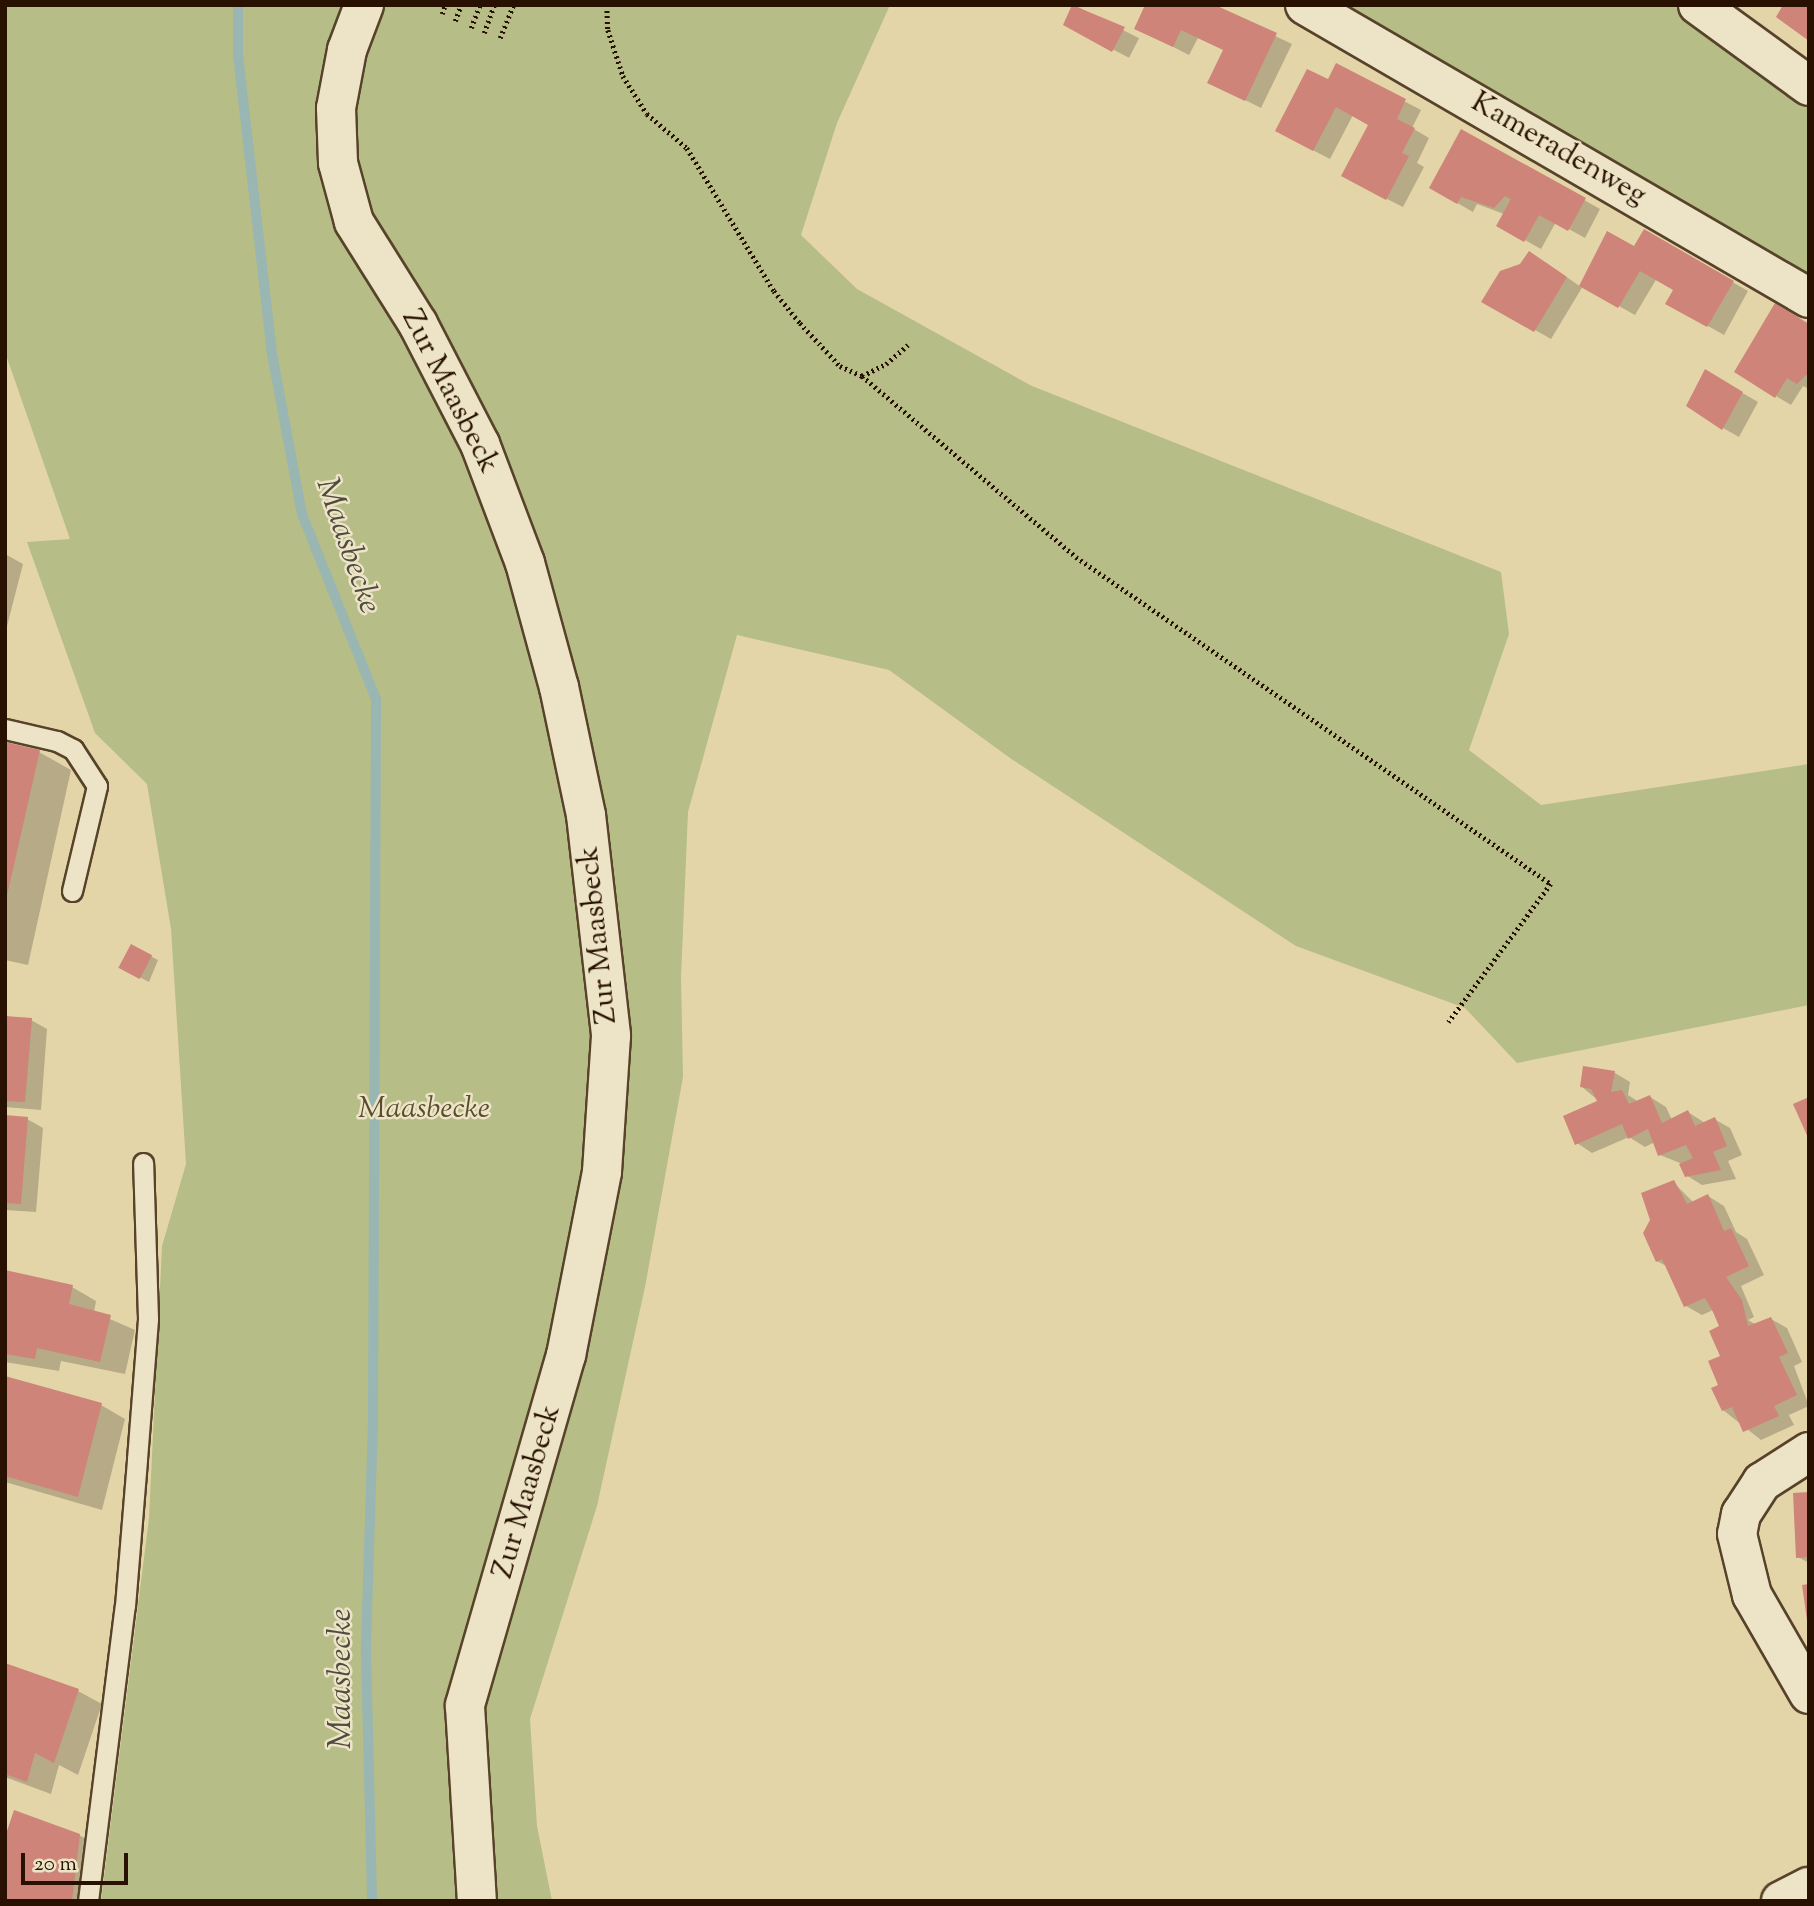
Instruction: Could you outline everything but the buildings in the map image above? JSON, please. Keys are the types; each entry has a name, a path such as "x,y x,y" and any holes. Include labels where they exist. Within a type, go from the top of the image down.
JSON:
{"street":[{"name":"Zur Maasbeck","path":"364,5 347,50 336,108 338,163 354,222 418,324 480,444 525,563 559,687 586,815 611,1036 602,1172 566,1355 465,1706 477,1901"},
{"name":"Kameradenweg","path":"1305,5 1809,298"},
{"path":"1698,5 1809,86"},
{"path":"1809,1452 1762,1482 1741,1514 1737,1534 1752,1595 1809,1694"},
{"path":"1781,1901 1809,1887"}],"lane":[{"path":"5,729 57,741 73,749 97,786 72,891"},
{"path":"88,1901 125,1606 148,1318 143,1163"}],"path":[{"path":"442,14 445,5"},
{"path":"455,21 461,5"},
{"path":"471,27 480,5"},
{"path":"484,33 494,5"},
{"path":"500,38 513,5"},
{"path":"607,5 608,30 623,76 648,114 687,148 774,291 840,366 862,376 1076,557 1551,884 1449,1022"},
{"path":"862,376 886,365 908,345"}],"green space":[{"path":"5,5 354,5 335,59 324,112 327,166 340,216 474,453 518,563 560,726 576,719 565,663 508,486 428,323 367,226 347,169 350,91 358,51 375,5 890,5 837,123 801,235 857,289 1032,386 1501,572 1509,634 1469,750 1541,805 1809,764 1809,1005 1517,1063 1465,1008 1296,946 1010,758 889,670 737,635 688,812 681,977 683,1077 645,1287 597,1506 530,1719 537,1826 552,1901 101,1901 149,1518 162,1246 186,1164 171,929 147,784 95,733 27,542 70,539 5,352"},
{"path":"1333,5 1683,5 1809,97 1809,279"}],"waterway":[{"name":"Maasbecke","path":"238,5 238,55 272,354 302,514 376,699 373,1422 366,1651 372,1901"}]}
